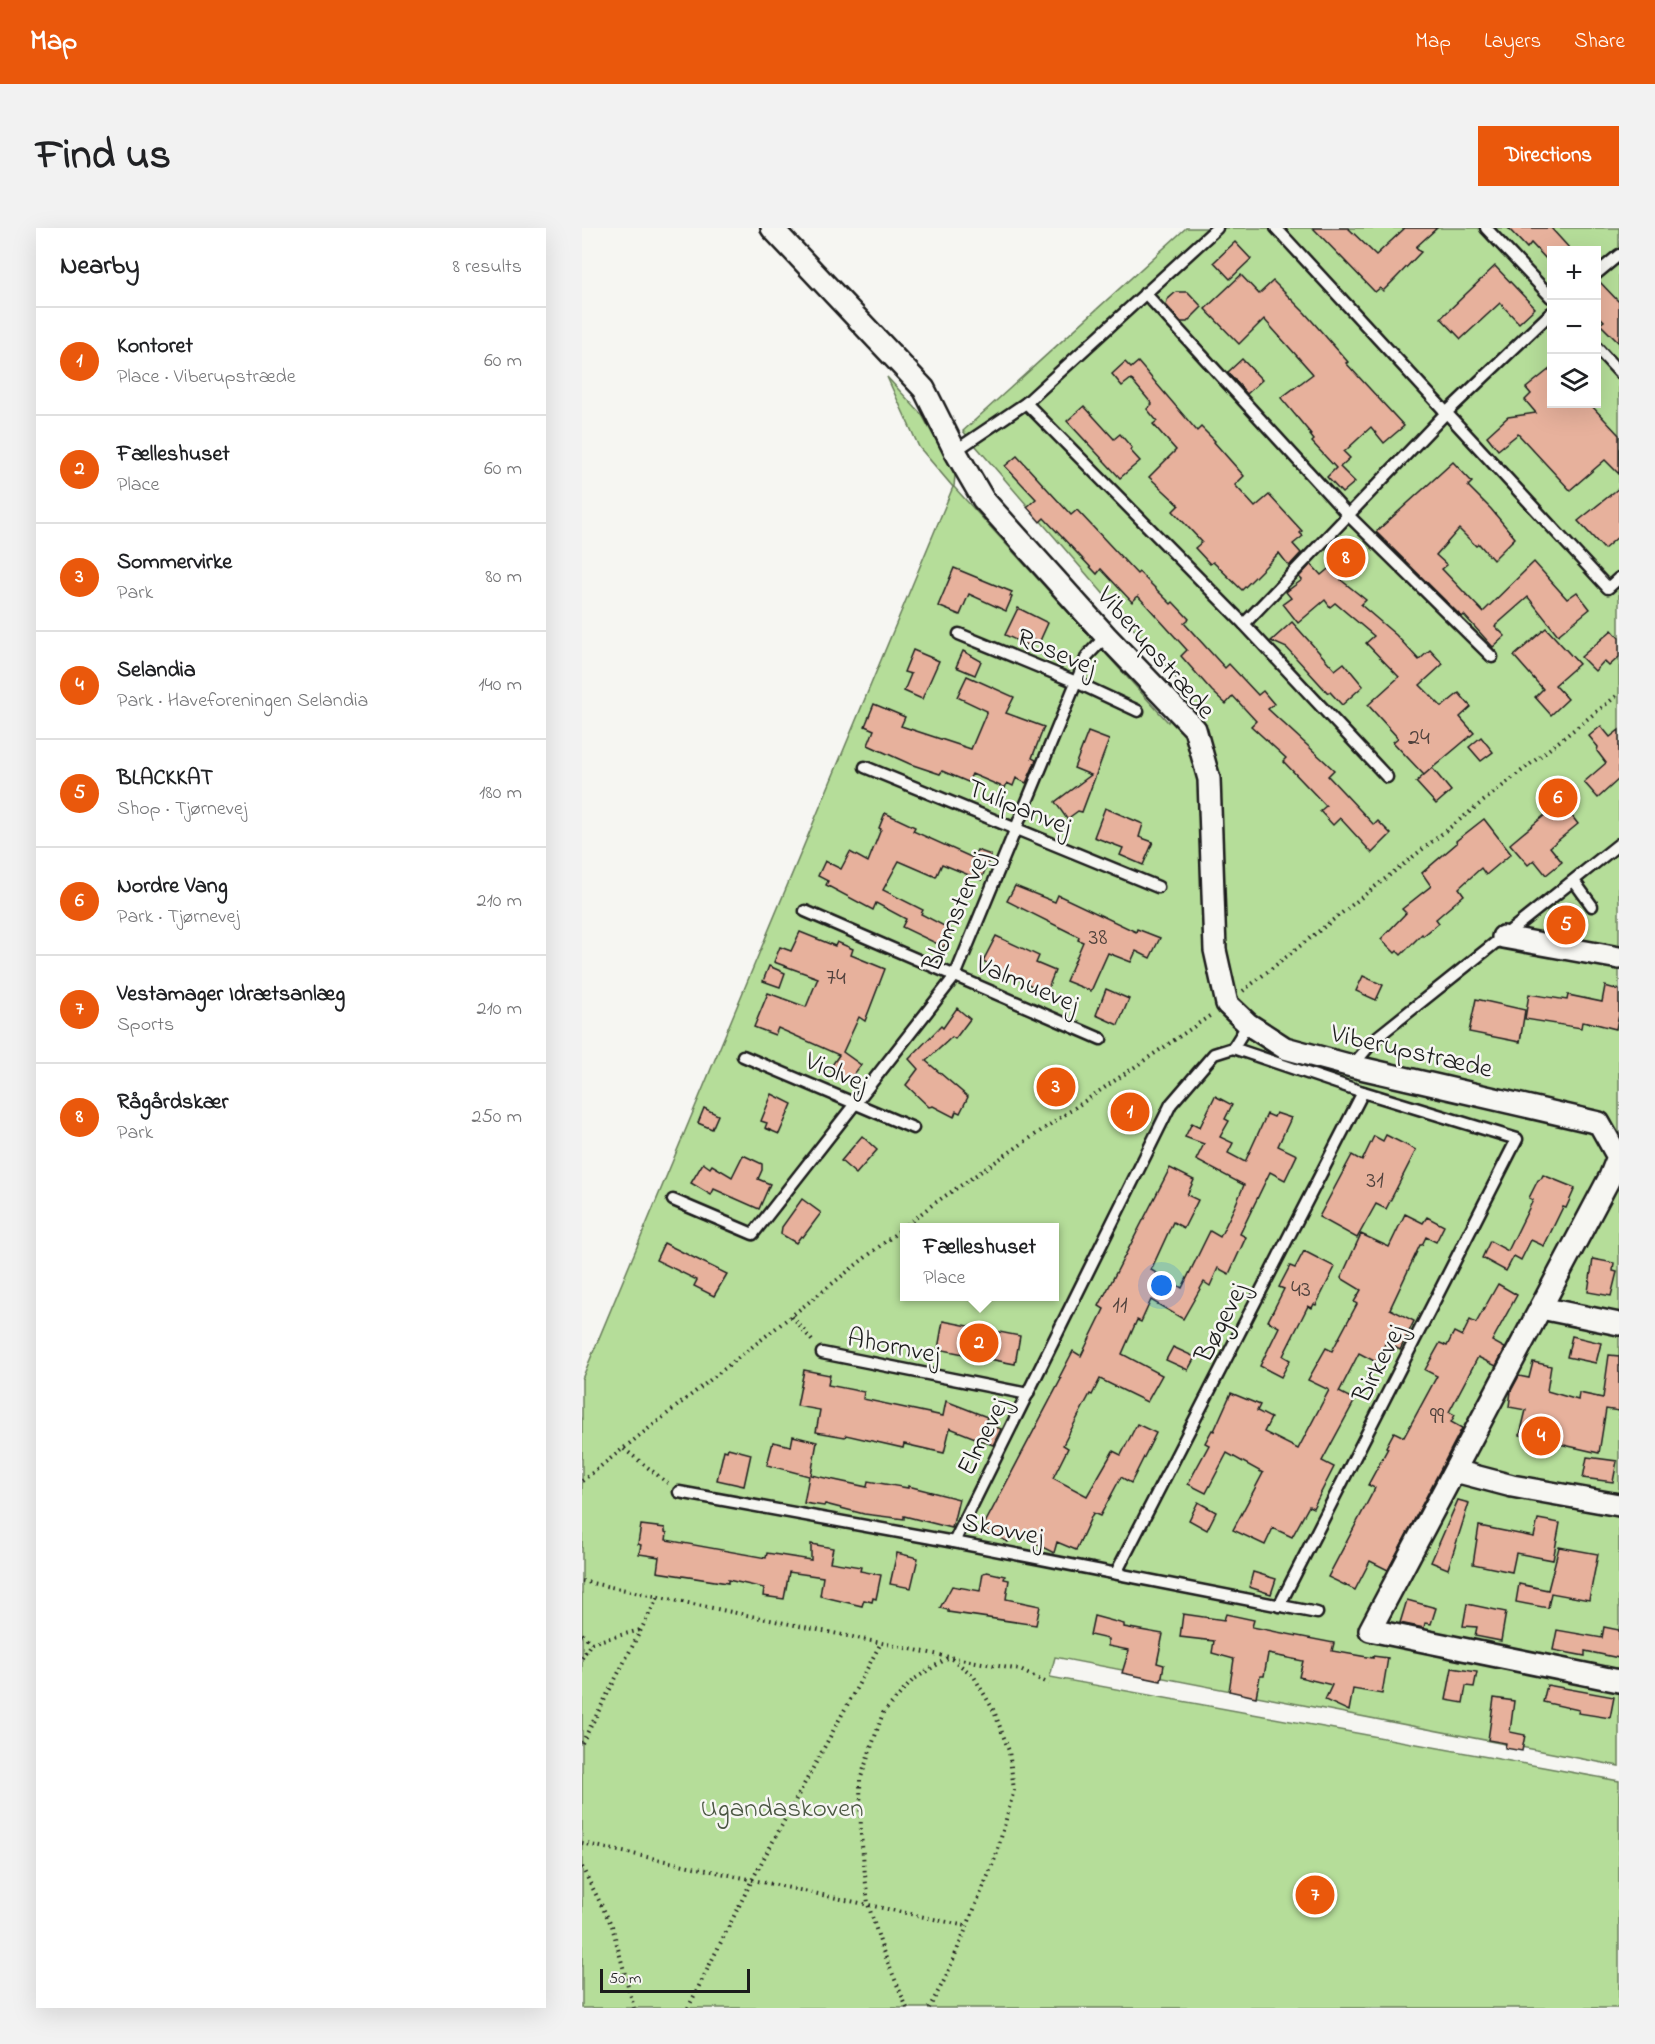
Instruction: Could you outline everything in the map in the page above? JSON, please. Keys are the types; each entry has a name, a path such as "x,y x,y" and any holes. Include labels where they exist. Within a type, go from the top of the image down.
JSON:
{"street":[{"name":"Viberupstræde","path":"772,228 924,389 955,451 983,499 1106,636 1195,729 1209,779 1215,950 1227,1004 1248,1024 1286,1048 1352,1066 1599,1123 1618,1157"},
{"path":"1503,937 1619,958"},
{"path":"1618,1157 1610,1177 1370,1630 1619,1681"},
{"path":"1541,1308 1619,1324"},
{"path":"1455,1471 1512,1486 1619,1505"}],"lane":[{"path":"955,451 1026,403 1217,228"},
{"path":"1276,228 1608,588 1619,578"},
{"path":"1486,228 1547,293"},
{"path":"1601,270 1619,255"},
{"path":"1145,293 1348,515 1492,657"},
{"path":"1244,624 1446,414 1547,318"},
{"path":"1601,352 1619,372"},
{"path":"1026,403 1244,624 1387,777"},
{"name":"Rosevej","path":"959,634 1076,682 1138,711"},
{"name":"Blomstervej","path":"673,1200 753,1234 955,976 1087,656 1106,636"},
{"name":"Tulipanvej","path":"865,767 1158,887"},
{"path":"1352,1066 1376,1038 1619,844"},
{"path":"1574,881 1592,906"},
{"name":"Valmuevej","path":"805,911 1101,1039"},
{"path":"1248,1024 1233,1048 1363,1092"},
{"name":"Elmevej","path":"954,1542 1171,1104 1214,1054 1233,1048"},
{"name":"Violvej","path":"743,1056 913,1128"},
{"name":"Birkevej","path":"1279,1606 1517,1139 1363,1092"},
{"name":"Bøgevej","path":"1116,1573 1363,1092"},
{"name":"Ahornvej","path":"822,1353 1028,1394"},
{"name":"Skovvej","path":"679,1492 954,1542 1317,1613"}],"path":[{"path":"909,1223 932,1205 1227,1004 1619,694"},
{"path":"582,1481 900,1230"},
{"path":"792,1316 822,1353"},
{"path":"624,1449 679,1492"},
{"path":"582,1581 1020,1670 1049,1684"},
{"path":"582,1743 658,1597"},
{"path":"582,1658 591,1643 640,1630"},
{"path":"582,1634 591,1643"},
{"path":"688,2008 752,1880 881,1643"},
{"path":"905,2007 868,1904 861,1835 860,1780 883,1713 913,1680 949,1657"},
{"path":"930,2008 946,1977 996,1856 1014,1790 1009,1751 994,1711 973,1675 949,1657"},
{"path":"582,1843 966,1926"},
{"path":"582,1868 612,1926 634,2008"}],"green space":[{"name":"Ugandaskoven","path":"1186,228 1619,228 1619,1766 1055,1657 1050,1677 1619,1781 1619,2008 582,2008 582,1379 953,487 919,447 887,377 922,415 955,475 954,487 1168,722 1182,685 963,431"}],"building":[{"path":"1313,228 1348,228 1376,255 1405,228 1437,228 1416,247 1421,252 1396,278 1383,291 1380,288 1375,292"},
{"path":"1508,228 1551,228 1567,246 1547,246 1547,260 1531,243 1527,248"},
{"path":"1235,242 1251,259 1230,279 1214,262"},
{"path":"1495,266 1535,308 1519,323 1500,303 1461,339 1441,318"},
{"path":"1241,275 1259,294 1273,281 1305,313 1348,362 1346,363 1404,426 1384,443 1371,427 1344,452 1350,458 1340,467 1355,482 1342,493 1327,477 1336,468 1312,442 1314,440 1311,434 1281,398 1313,374 1264,319 1239,344 1205,309"},
{"path":"1601,283 1619,302 1619,343 1601,325 1604,321 1601,318"},
{"path":"1176,292 1188,292 1202,307 1187,322 1181,322 1166,305 1167,300"},
{"path":"1242,359 1262,380 1247,394 1228,372"},
{"path":"1125,362 1131,368 1138,362 1197,431 1201,427 1215,441 1244,476 1235,485 1255,507 1269,495 1302,531 1300,533 1303,536 1293,544 1301,553 1289,566 1279,553 1242,590 1213,562 1210,564 1195,548 1202,542 1173,511 1179,505 1149,477 1176,450 1153,424 1157,421 1147,409 1152,404 1131,379 1122,386 1112,374"},
{"path":"1547,371 1547,408 1594,408 1619,435 1619,474 1605,460 1570,490 1518,434 1498,450 1487,436 1508,417 1536,413 1525,400 1531,394 1526,388"},
{"path":"1084,406 1114,439 1120,434 1140,461 1120,478 1067,421"},
{"path":"1017,456 1071,515 1077,510 1137,574 1139,572 1171,604 1173,602 1189,619 1184,623 1225,668 1229,664 1258,695 1263,691 1274,704 1268,709 1334,770 1328,776 1374,825 1378,821 1391,834 1372,853 1340,818 1333,825 1320,811 1326,806 1283,761 1286,758 1251,726 1256,721 1233,696 1226,704 1212,691 1181,656 1187,650 1138,596 1132,602 1101,569 1097,574 1044,518 1040,522 1027,507 1036,499 1005,466"},
{"path":"1453,462 1472,482 1468,486 1515,538 1493,560 1479,544 1476,546 1459,529 1436,555 1447,565 1442,569 1483,612 1534,562 1567,599 1577,592 1590,609 1558,635 1528,597 1495,626 1505,636 1493,647 1464,615 1462,617 1376,532"},
{"path":"1619,488 1619,536 1604,549 1578,521"},
{"path":"1339,560 1350,573 1341,580 1366,600 1361,605 1396,635 1419,660 1430,650 1443,664 1420,685 1441,706 1459,693 1471,707 1460,717 1474,733 1424,775 1393,742 1398,738 1368,705 1399,677 1366,643 1374,636 1335,603 1330,607 1325,600 1298,623 1283,604 1291,598 1286,592 1302,580 1299,577 1311,564 1321,575"},
{"path":"954,568 1012,592 1006,611 969,594 960,615 938,606"},
{"path":"1018,608 1048,623 1039,643 1034,640 1031,647 1005,635"},
{"path":"1292,622 1335,670 1344,663 1363,686 1342,705 1287,648 1271,641"},
{"path":"1546,628 1579,664 1555,685 1568,699 1551,715 1535,697 1543,689 1514,656"},
{"path":"1612,630 1619,638 1619,657 1609,666 1604,661 1595,671 1581,657"},
{"path":"913,650 939,661 922,699 904,691 911,674 904,672"},
{"path":"963,651 981,661 975,675 956,667"},
{"path":"967,676 1014,697 1006,713 1044,727 1032,758 1036,760 1026,783 1016,778 1013,786 1007,783 1005,788 972,774 968,782 942,771 940,774 910,764 868,745 874,730 865,726 874,704 905,717 901,726 971,749 987,711 957,697"},
{"path":"1601,726 1610,737 1619,730 1619,779 1598,798 1584,782 1606,763 1589,736"},
{"path":"1088,732 1109,740 1082,812 1078,811 1067,819 1055,802 1091,775 1074,768"},
{"path":"1481,737 1493,752 1481,761 1469,747"},
{"path":"1432,768 1451,791 1436,804 1416,782"},
{"path":"1565,807 1578,824 1550,847 1562,862 1546,875 1534,860 1528,865 1510,844 1552,809 1557,814"},
{"path":"1105,808 1143,824 1139,837 1153,842 1143,865 1120,855 1123,848 1094,837"},
{"path":"885,813 915,827 913,831 973,858 977,850 991,855 981,880 942,864 936,877 899,861 883,890 923,910 921,914 952,930 944,947 902,927 906,919 876,903 873,910 826,885 828,881 818,876 825,861 841,869 850,852 868,862"},
{"path":"1484,819 1511,854 1486,875 1481,868 1459,888 1464,895 1436,919 1439,923 1423,936 1422,934 1401,955 1397,951 1395,953 1381,939 1406,913 1402,909 1431,886 1422,873 1457,843 1456,841"},
{"path":"1015,886 1055,902 1058,895 1136,932 1137,929 1160,938 1150,958 1136,951 1131,962 1108,953 1091,991 1066,981 1083,942 1078,940 1079,937 1007,901"},
{"path":"800,932 835,946 837,942 853,949 851,955 885,969 865,1021 859,1017 843,1052 861,1065 848,1082 830,1068 839,1055 778,1028 775,1035 754,1027 768,993 806,1007 818,978 774,962 780,947 791,951"},
{"path":"996,936 1039,956 1036,963 1055,971 1046,993 983,961"},
{"path":"769,966 785,973 780,987 763,981"},
{"path":"1363,976 1383,985 1376,1000 1356,991"},
{"path":"1605,986 1619,990 1619,1015 1616,1029 1588,1022 1582,1022 1581,1028 1525,1019 1529,994 1567,1000 1568,995 1602,1002"},
{"path":"1106,989 1129,999 1118,1025 1096,1015"},
{"path":"1476,999 1525,1010 1520,1042 1469,1032"},
{"path":"957,1008 970,1019 955,1039 952,1037 926,1061 968,1097 960,1113 956,1111 954,1117 933,1106 929,1107 906,1085 918,1069 909,1059 941,1026 943,1028"},
{"path":"772,1094 792,1104 779,1134 765,1128 767,1123 761,1121"},
{"path":"1215,1096 1232,1105 1225,1119 1229,1121 1220,1137 1233,1143 1228,1153 1245,1162 1267,1114 1274,1117 1276,1113 1291,1118 1278,1146 1297,1155 1285,1180 1270,1172 1240,1234 1246,1237 1229,1274 1218,1268 1210,1286 1204,1282 1183,1319 1151,1300 1141,1322 1137,1320 1122,1354 1162,1375 1147,1402 1100,1379 1063,1445 1068,1448 1053,1478 1087,1496 1113,1451 1121,1455 1137,1424 1156,1433 1131,1483 1121,1477 1100,1516 1093,1513 1076,1550 1057,1542 1054,1553 1013,1532 1008,1542 982,1529 1061,1379 1059,1378 1073,1351 1081,1356 1104,1309 1099,1306 1170,1168 1194,1180 1187,1195 1198,1200 1184,1228 1173,1222 1151,1270 1182,1288 1210,1231 1220,1237 1244,1185 1196,1160 1204,1144 1185,1137 1192,1123 1200,1127"},
{"path":"704,1108 718,1115 712,1129 698,1123"},
{"path":"1386,1135 1416,1150 1386,1209 1376,1204 1357,1238 1319,1217 1352,1155 1362,1161 1374,1136 1383,1141"},
{"path":"862,1136 877,1150 856,1174 841,1161"},
{"path":"743,1155 762,1164 758,1179 770,1184 759,1209 714,1189 711,1195 691,1183 703,1163 710,1168 712,1165 732,1177"},
{"path":"1543,1175 1575,1188 1544,1246 1531,1240 1521,1260 1514,1256 1506,1271 1482,1258 1490,1241 1508,1251 1533,1200 1529,1198"},
{"path":"802,1199 821,1213 796,1243 781,1234 782,1227"},
{"path":"1405,1214 1423,1223 1427,1217 1444,1226 1436,1242 1426,1237 1420,1245 1390,1309 1414,1321 1400,1350 1386,1342 1376,1362 1359,1353 1339,1392 1355,1400 1322,1461 1334,1467 1313,1508 1309,1506 1292,1537 1273,1528 1265,1545 1233,1530 1263,1473 1227,1453 1206,1493 1188,1484 1209,1445 1205,1443 1212,1430 1214,1431 1231,1393 1260,1405 1257,1411 1271,1418 1264,1432 1298,1449 1329,1390 1308,1380 1326,1348 1332,1351 1357,1304 1354,1302 1361,1290 1341,1278 1361,1234 1389,1247"},
{"path":"664,1243 727,1274 714,1296 694,1286 697,1280 656,1260"},
{"path":"1304,1251 1335,1267 1316,1305 1314,1304 1312,1308 1308,1306 1283,1356 1290,1360 1281,1377 1260,1366 1279,1327 1268,1321 1284,1289 1279,1287 1290,1266 1295,1268"},
{"path":"1593,1259 1614,1263 1613,1271 1617,1272 1611,1296 1588,1292"},
{"path":"1498,1284 1517,1295 1492,1341 1505,1348 1496,1366 1478,1357 1449,1412 1455,1415 1451,1422 1462,1428 1388,1570 1370,1561 1355,1590 1328,1577 1375,1488 1368,1485 1394,1432 1404,1437 1437,1376 1425,1370 1440,1343 1447,1346 1454,1332 1462,1336 1470,1320 1476,1323"},
{"path":"943,1321 1020,1336 1015,1364 938,1349"},
{"path":"1572,1336 1601,1343 1596,1363 1567,1357"},
{"path":"1173,1347 1195,1357 1188,1370 1166,1360"},
{"path":"1609,1355 1619,1356 1619,1411 1606,1409 1599,1453 1520,1435 1526,1410 1509,1407 1511,1391 1519,1376 1529,1378 1533,1362 1551,1366 1547,1391 1578,1400 1579,1393 1603,1398"},
{"path":"804,1370 830,1375 828,1385 864,1392 863,1399 943,1416 946,1401 987,1417 985,1423 1001,1429 993,1445 950,1428 944,1453 904,1444 903,1448 846,1435 845,1437 816,1432 820,1410 797,1406"},
{"path":"793,1436 817,1442 811,1475 867,1487 868,1481 908,1488 908,1486 959,1499 952,1528 904,1516 904,1519 864,1514 825,1504 824,1506 804,1503 809,1476 767,1465 773,1442 791,1446"},
{"path":"728,1448 751,1454 744,1486 717,1480 724,1450 727,1451"},
{"path":"1587,1457 1617,1461 1613,1482 1583,1478"},
{"path":"1458,1500 1469,1503 1448,1569 1431,1562"},
{"path":"1198,1502 1216,1512 1207,1530 1189,1520"},
{"path":"1538,1519 1560,1523 1553,1560 1516,1553 1512,1572 1473,1564 1479,1526 1534,1537"},
{"path":"641,1525 665,1528 666,1540 766,1558 767,1553 811,1560 811,1544 833,1548 830,1562 861,1567 860,1571 881,1575 876,1599 873,1598 872,1602 864,1600 862,1606 820,1596 823,1577 789,1572 784,1599 763,1596 764,1588 728,1580 728,1583 657,1572 659,1557 639,1554"},
{"path":"1559,1547 1598,1554 1589,1600 1551,1593 1548,1608 1516,1602 1519,1584 1548,1590"},
{"path":"897,1553 918,1558 911,1588 890,1584"},
{"path":"1253,1572 1276,1579 1271,1594 1249,1587"},
{"path":"983,1573 1005,1576 1004,1579 1009,1580 1006,1599 1040,1606 1036,1625 948,1612 940,1608 952,1586 980,1591"},
{"path":"1407,1600 1436,1608 1431,1624 1425,1623 1424,1628 1400,1623"},
{"path":"1467,1604 1506,1612 1501,1641 1475,1636 1477,1627 1463,1626"},
{"path":"1183,1614 1224,1620 1226,1614 1254,1620 1252,1627 1334,1643 1332,1651 1373,1658 1373,1656 1388,1658 1382,1694 1353,1689 1349,1711 1325,1700 1332,1685 1299,1677 1303,1661 1268,1654 1264,1676 1260,1676 1256,1697 1229,1691 1234,1659 1212,1653 1214,1641 1180,1637"},
{"path":"1094,1616 1124,1624 1124,1627 1163,1634 1157,1663 1164,1665 1161,1681 1122,1673 1129,1650 1108,1646 1108,1639 1090,1635"},
{"path":"1604,1627 1619,1630 1619,1658 1585,1651 1585,1656 1553,1650 1557,1630 1602,1638"},
{"path":"1452,1668 1477,1672 1474,1687 1466,1686 1463,1703 1446,1700"},
{"path":"1547,1685 1614,1697 1610,1718 1578,1713 1579,1710 1543,1702"},
{"path":"1494,1698 1514,1701 1510,1732 1525,1735 1522,1751 1505,1748 1506,1743 1488,1740"}],"place":[{"name":"Rågårdskær","path":"1346,558"},
{"name":"Nordre Vang","path":"1558,798"},
{"name":"BLACKKAT","path":"1566,925"},
{"name":"Sommervirke","path":"1056,1087"},
{"name":"Kontoret","path":"1130,1112"},
{"name":"Fælleshuset","path":"979,1343"},
{"name":"Selandia","path":"1541,1436"},
{"name":"Vestamager Idrætsanlæg","path":"1315,1895"}]}
